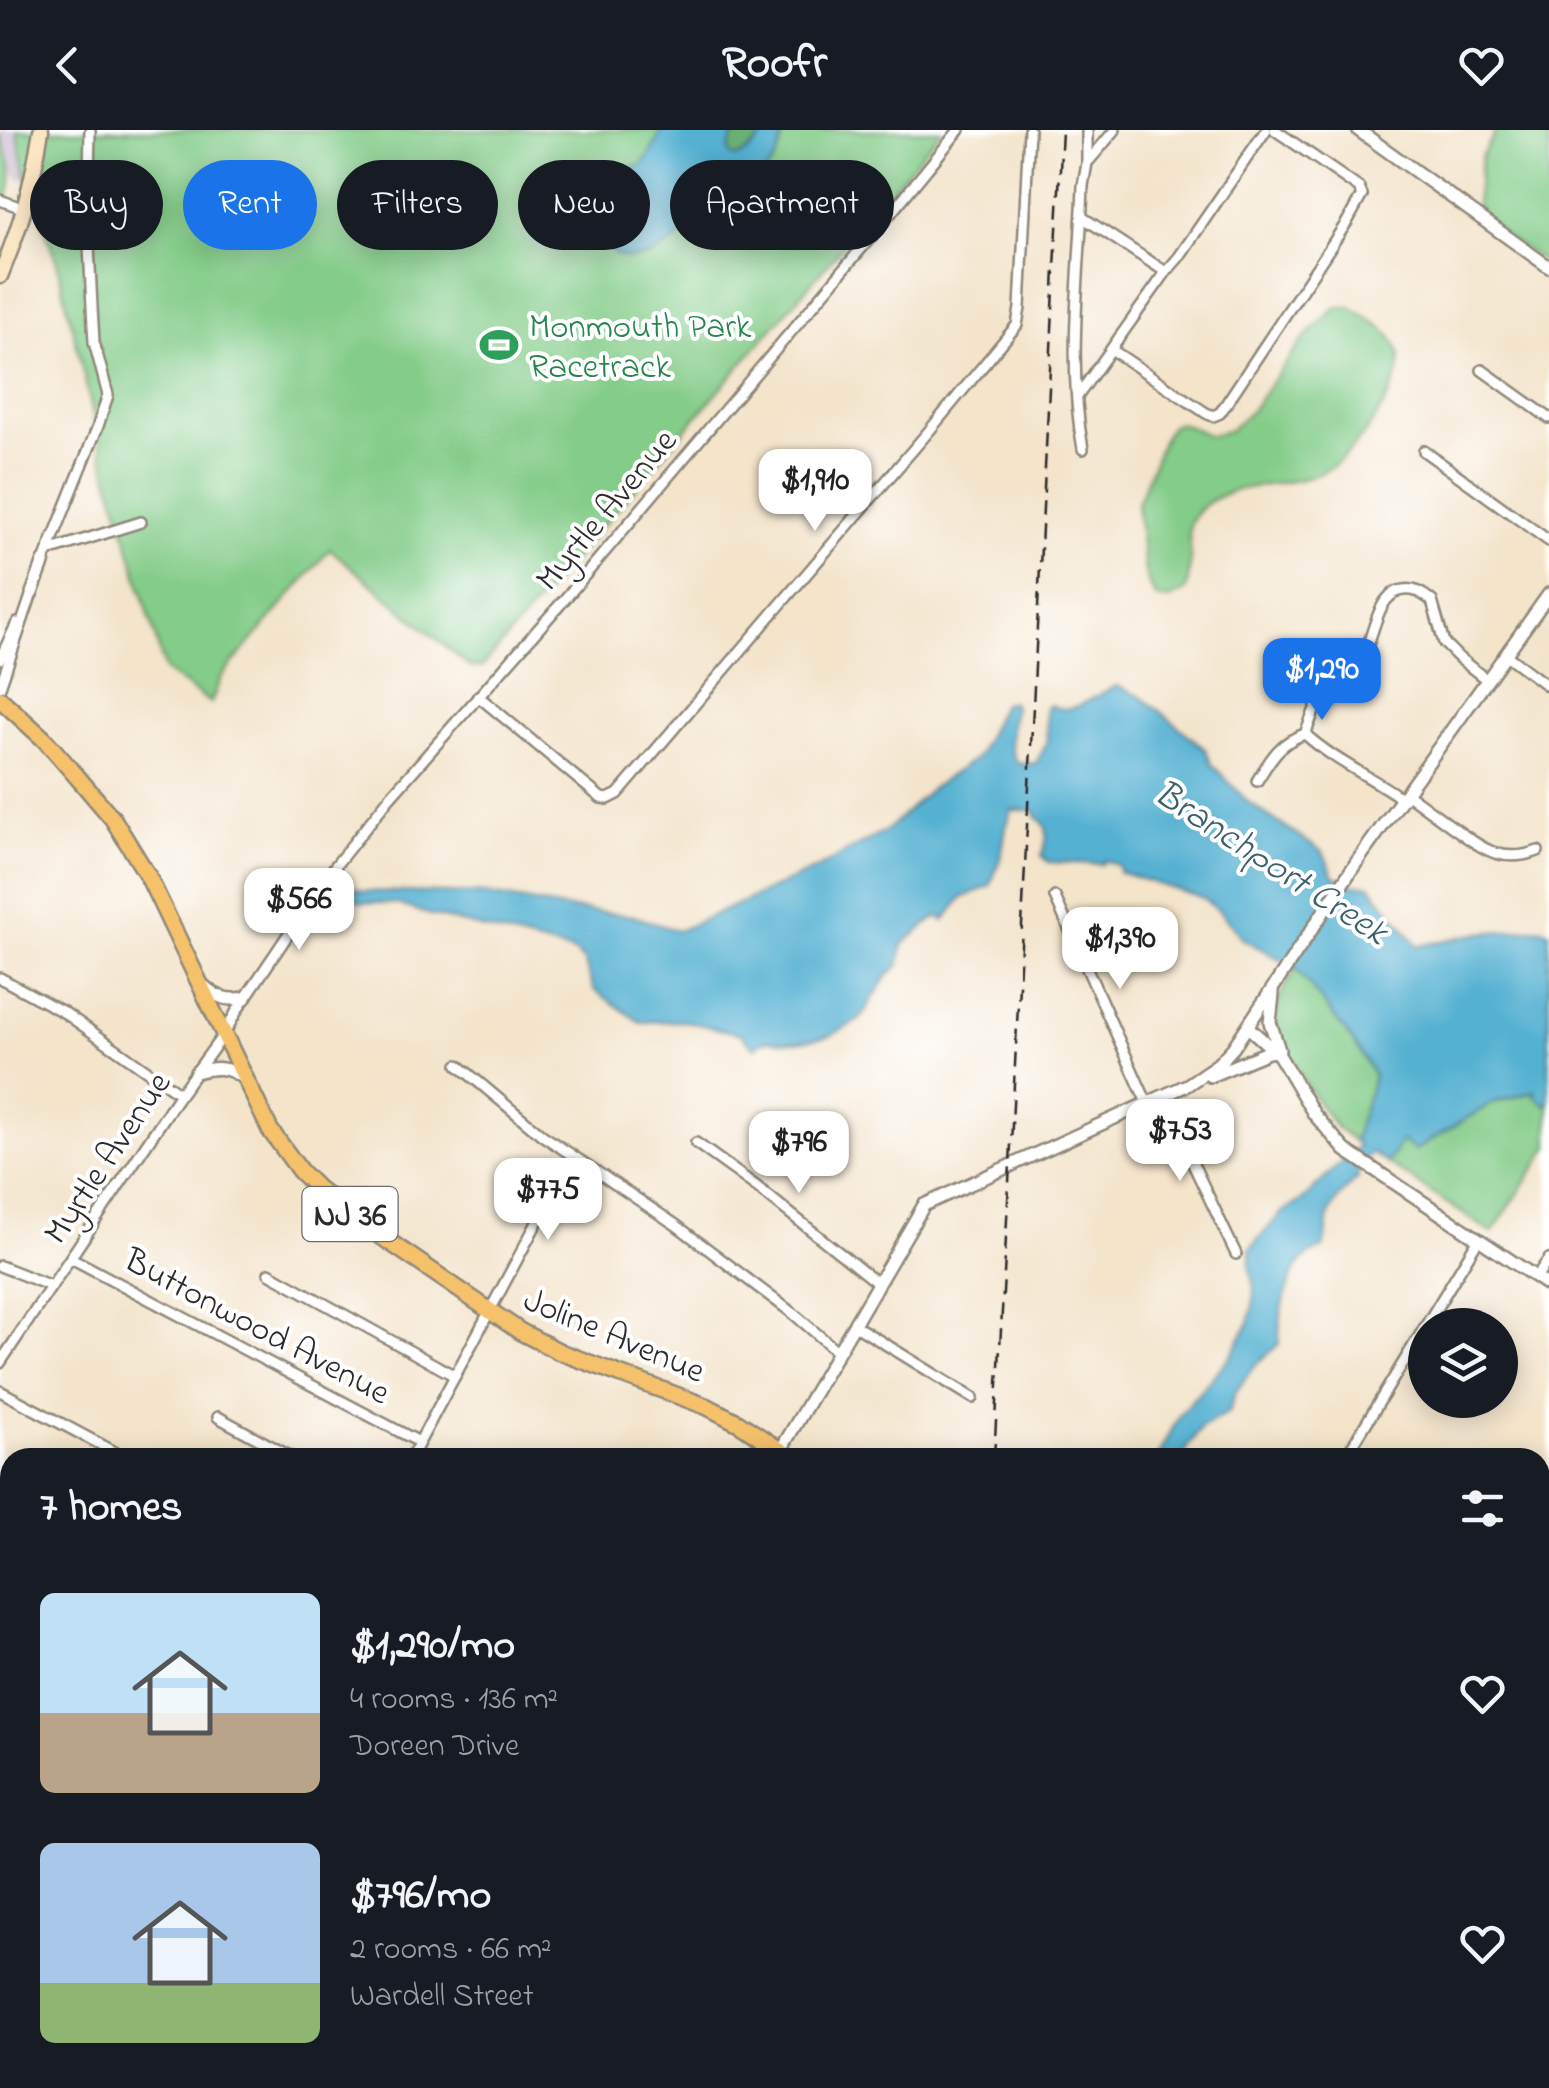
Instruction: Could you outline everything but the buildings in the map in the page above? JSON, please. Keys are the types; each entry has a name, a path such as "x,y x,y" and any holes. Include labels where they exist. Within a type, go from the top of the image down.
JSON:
{"main road":[{"path":"0,276 26,209 40,130"},
{"name":"NJ 36","path":"0,700 44,739 79,779"},
{"name":"NJ 36","path":"0,715 46,748 79,779"},
{"name":"Joline Avenue","path":"79,779 132,848 270,1130 318,1189 520,1332 560,1352 708,1407 772,1448"}],"street":[{"path":"0,687 108,395 94,342 88,225 90,130"},
{"name":"Myrtle Avenue","path":"0,1362 324,880 390,797 564,600 959,130"},
{"path":"478,696 601,798 618,794 1017,325 1029,130"},
{"path":"1083,449 1075,358 1087,130"},
{"path":"1087,163 1115,130"},
{"path":"1077,396 1266,130"},
{"path":"1112,350 1206,413 1220,413 1362,196 1359,188 1275,130"},
{"path":"1358,130 1549,267"},
{"path":"0,200 26,209"},
{"path":"1082,216 1166,272"},
{"path":"1482,370 1549,418"},
{"path":"1424,451 1549,542"},
{"path":"46,556 141,522"},
{"path":"1257,782 1277,749 1304,734 1320,700 1358,665 1371,640 1379,609 1394,592 1408,590 1432,601 1444,643 1487,680"},
{"path":"0,659 32,594"},
{"path":"1188,1085 1224,1059 1248,1027 1403,796 1548,599"},
{"path":"1506,655 1549,687"},
{"path":"1304,734 1320,748 1486,851 1508,856 1538,852"},
{"path":"1056,897 1148,1103"},
{"path":"0,978 64,1013 180,1094"},
{"path":"1278,980 1271,1000 1270,1022 1276,1044 1320,1123 1348,1152 1549,1286"},
{"path":"200,982 216,996 245,998"},
{"path":"1248,1027 1276,1051 1290,1071"},
{"path":"787,1448 924,1205 1188,1085 1276,1051"},
{"path":"458,1066 572,1157 676,1224 838,1352"},
{"path":"196,1072 222,1068 247,1081"},
{"path":"1161,1097 1236,1254"},
{"path":"696,1143 877,1283"},
{"path":"416,1448 572,1157"},
{"path":"1351,1448 1478,1240"},
{"name":"Buttonwood Avenue","path":"71,1258 419,1442"},
{"path":"1536,1277 1549,1258"},
{"path":"0,1266 51,1286"},
{"path":"269,1273 454,1376"},
{"path":"854,1325 972,1398"},
{"path":"0,1391 107,1448"},
{"path":"218,1418 274,1448"}],"shaded area":[{"path":"0,130 17,130 26,175 21,180 13,173"}],"green space":[{"path":"17,130 942,130 894,186 894,160 670,160 670,250 839,250 482,667 470,667 330,549 221,677 211,703 165,671 104,460 52,250 163,250 163,160 30,160 30,186"},
{"path":"736,130 766,130 754,147 736,158 730,155 729,148"},
{"path":"1497,130 1549,130 1549,258 1545,264 1475,214 1481,157"},
{"path":"0,134 11,175 6,202 0,199"},
{"path":"1350,307 1386,331 1399,353 1395,382 1377,416 1353,448 1330,468 1300,480 1229,492 1200,509 1190,525 1186,590 1168,600 1157,598 1145,572 1137,504 1171,426 1178,423 1210,436 1230,430 1250,412 1306,336 1336,308"},
{"path":"1296,968 1358,1048 1374,1076 1354,1141 1338,1129 1320,1105 1278,1029 1277,1004"},
{"path":"1538,1091 1535,1096 1546,1104 1549,1101 1549,1147 1492,1233 1387,1163 1402,1141 1415,1150 1492,1103"}],"water":[{"path":"662,130 736,130 729,148 730,155 736,158 754,147 766,130 783,130 774,160 670,160 670,243 649,256 620,256 610,250 650,250 650,160 645,160"},
{"name":"Branchport Creek","path":"1117,686 1138,695 1206,750 1211,763 1249,803 1323,852 1334,876 1354,885 1370,885 1418,946 1480,933 1543,928 1549,931 1549,1101 1546,1105 1535,1096 1536,1091 1492,1103 1415,1150 1402,1141 1387,1163 1371,1153 1357,1172 1358,1178 1332,1208 1324,1248 1301,1262 1289,1283 1279,1344 1254,1366 1235,1393 1229,1412 1201,1428 1187,1448 1163,1448 1180,1414 1230,1357 1249,1323 1255,1295 1250,1249 1282,1212 1304,1199 1359,1145 1354,1141 1374,1076 1358,1048 1296,968 1243,939 1202,898 1119,872 1119,866 1104,860 1102,864 1049,862 1041,856 1046,830 1034,810 1012,810 990,886 962,898 944,921 935,918 903,944 899,965 888,975 859,1020 830,1036 797,1042 768,1040 755,1048 741,1034 685,1021 640,1022 594,990 584,961 574,952 398,904 361,902 337,892 341,884 363,891 485,894 634,916 678,931 820,867 887,830 932,788 977,757 1002,704 1012,702 1014,707 1010,737 1019,764 1036,763 1047,743 1046,707 1076,707"}],"railway":[{"path":"995,1448 1062,130"}],"place":[{"name":"Monmouth Park Racetrack","path":"499,345"}]}
